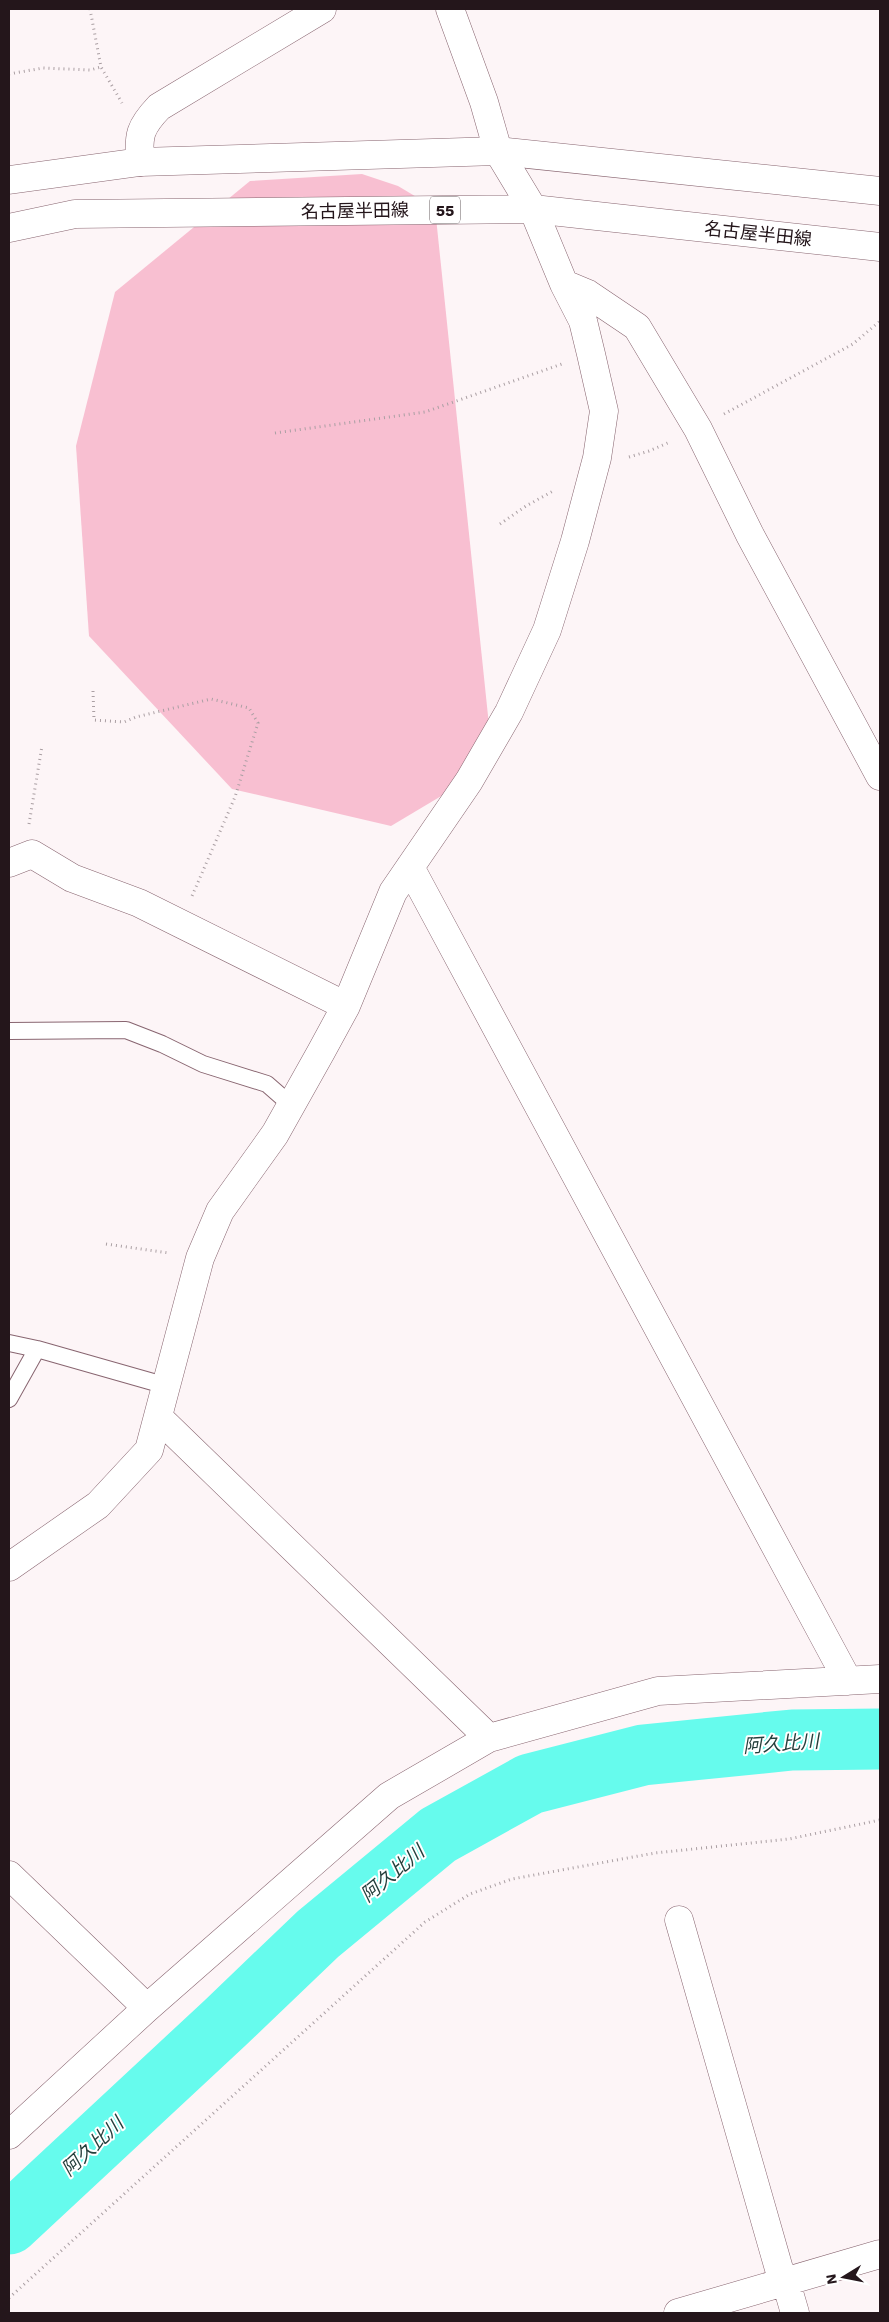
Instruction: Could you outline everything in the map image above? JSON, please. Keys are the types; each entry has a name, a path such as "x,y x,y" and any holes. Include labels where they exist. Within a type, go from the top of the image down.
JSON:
{"street":[{"path":"140,162 141,131 146,120 159,107 322,9"},
{"path":"9,1568 98,1505 149,1450 200,1258 220,1211 275,1134 346,1006 393,892 469,781 509,712 547,630 576,541 593,471 604,411 591,354 583,321 564,284 533,209 498,151 484,102 450,9"},
{"path":"9,180 140,162 498,151 880,191"},
{"name":"名古屋半田線","path":"9,228 76,214 533,209 880,248"},
{"path":"564,284 588,294 637,327 698,429 750,535 880,776"},
{"path":"19,859 32,854 72,878 139,903 346,1006"},
{"path":"410,867 848,1681"},
{"path":"159,1418 489,1738"},
{"path":"9,2135 147,2008 389,1796 489,1738 658,1690 880,1679"},
{"path":"9,1876 147,2008"},
{"path":"679,1920 779,2269 786,2282 795,2313"},
{"path":"678,2313 880,2254"}],"lane":[{"path":"9,1031 126,1030 162,1044 203,1064 267,1084 291,1105"},
{"path":"9,1343 37,1349 167,1386"},
{"path":"9,1399 37,1349"}],"path":[{"path":"90,9 102,66 126,110"},
{"path":"9,74 44,68 90,70 102,66"},
{"path":"500,524 526,506 558,489 580,483 593,471 650,451 698,429 853,344 880,321"},
{"path":"275,433 425,412 591,354"},
{"path":"93,691 94,720 124,722 136,716 211,699 249,708 258,723 235,797 180,924"},
{"path":"19,859 26,842 42,746"},
{"path":"106,1244 200,1258"},
{"path":"9,2298 425,1922 470,1894 512,1879 571,1867 655,1853 789,1839 880,1820"}],"shaded area":[{"path":"362,174 398,186 435,208 492,754 453,789 391,826 232,789 89,636 76,446 115,292 250,181"}],"waterway":[{"name":"阿久比川","path":"9,2224 318,1934 438,1835 530,1784 643,1755 792,1740 880,1739"}]}
